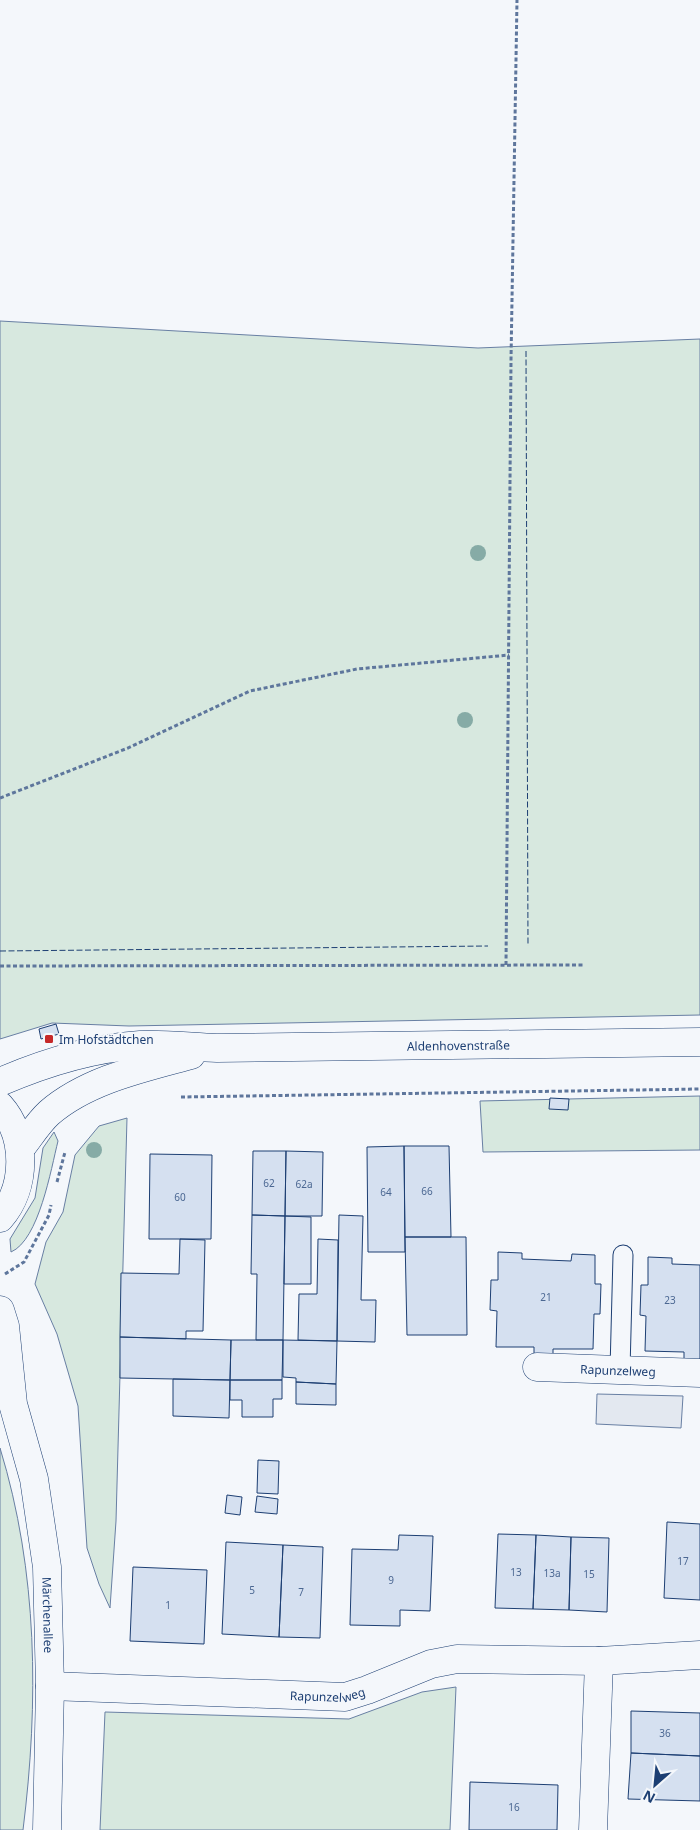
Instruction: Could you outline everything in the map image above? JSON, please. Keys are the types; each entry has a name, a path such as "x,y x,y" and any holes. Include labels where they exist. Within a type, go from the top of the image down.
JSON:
{"street":[{"name":"Aldenhovenstraße","path":"0,1082 22,1072 78,1055 140,1045 217,1048 700,1042"},
{"name":"Aldenhovenstraße","path":"20,1150 48,1114 110,1078 217,1048"},
{"path":"0,1106 9,1116 20,1150 19,1181 7,1210 0,1218"},
{"name":"Märchenallee","path":"0,1310 4,1326 7,1394 34,1479 46,1567 50,1686 46,1830"},
{"name":"Rapunzelweg","path":"537,1367 700,1373"},
{"name":"Rapunzelweg","path":"50,1686 345,1697 368,1690 430,1664 457,1659 599,1661 700,1655"},
{"path":"593,1830 599,1661"}],"lane":[{"path":"620,1370 623,1256"}],"path":[{"path":"506,965 511,360 517,0"},
{"path":"0,798 128,748 250,692 357,669 508,655"},
{"path":"0,966 584,965"},
{"path":"176,1097 700,1089"},
{"path":"55,1188 66,1144"},
{"path":"0,1278 24,1262 49,1215 53,1197"}],"shaded area":[{"path":"0,321 478,348 700,339 700,1015 129,1026 52,1023 0,1039"},
{"path":"700,1096 700,1150 483,1152 480,1101"},
{"path":"127,1118 116,1521 110,1608 99,1584 87,1548 78,1406 57,1334 35,1284 46,1242 63,1212 75,1155 99,1126"},
{"path":"54,1132 58,1141 42,1203 29,1234 21,1245 11,1252 10,1239 35,1198 43,1148"},
{"path":"597,1394 683,1396 681,1428 596,1424"},
{"path":"0,1448 13,1495 22,1542 32,1638 32,1734 23,1830 0,1830"},
{"path":"456,1687 450,1830 100,1830 105,1712 349,1719 422,1692"}],"building":[{"path":"56,1024 59,1034 41,1039 39,1029"},
{"path":"550,1098 569,1099 568,1110 549,1109"},
{"path":"404,1146 405,1252 368,1252 367,1147"},
{"path":"404,1146 449,1146 451,1237 405,1237"},
{"path":"253,1151 286,1151 285,1216 252,1215"},
{"path":"286,1151 323,1152 322,1216 285,1216"},
{"path":"150,1154 212,1155 211,1239 149,1239"},
{"path":"252,1215 285,1216 283,1340 256,1340 257,1274 251,1274"},
{"path":"339,1215 363,1216 361,1300 376,1300 375,1342 337,1341"},
{"path":"285,1216 311,1217 311,1284 284,1284"},
{"path":"405,1237 466,1237 467,1335 407,1335"},
{"path":"180,1239 205,1240 203,1331 186,1331 186,1339 120,1337 121,1273 179,1274"},
{"path":"318,1239 338,1240 337,1341 298,1340 299,1294 317,1294"},
{"path":"498,1252 522,1253 522,1259 571,1261 572,1254 595,1255 595,1284 601,1284 600,1314 594,1314 593,1349 553,1349 553,1356 534,1355 534,1347 496,1347 497,1311 490,1310 491,1280 498,1280"},
{"path":"648,1257 672,1258 672,1264 700,1265 700,1361 684,1360 684,1352 645,1351 646,1316 640,1315 641,1285 648,1285"},
{"path":"120,1337 231,1340 230,1380 120,1378"},
{"path":"231,1340 283,1340 282,1380 230,1380"},
{"path":"283,1340 337,1341 336,1384 296,1382 296,1378 283,1377"},
{"path":"173,1379 230,1380 229,1418 173,1416"},
{"path":"230,1380 282,1380 282,1399 273,1399 273,1417 242,1417 242,1400 230,1400"},
{"path":"296,1382 336,1384 336,1405 296,1404"},
{"path":"258,1460 279,1461 278,1494 257,1493"},
{"path":"227,1495 242,1497 240,1515 225,1513"},
{"path":"257,1496 278,1499 277,1514 255,1512"},
{"path":"667,1522 700,1524 700,1600 664,1598"},
{"path":"498,1534 536,1535 533,1609 495,1608"},
{"path":"399,1535 433,1536 430,1611 400,1610 400,1626 350,1625 352,1549 398,1550"},
{"path":"536,1535 571,1537 569,1610 533,1609"},
{"path":"571,1537 609,1538 607,1612 569,1610"},
{"path":"226,1542 283,1545 279,1637 222,1634"},
{"path":"283,1545 323,1547 320,1638 279,1637"},
{"path":"133,1567 207,1570 204,1644 130,1641"},
{"path":"631,1711 700,1713 700,1756 631,1753"},
{"path":"631,1753 700,1756 700,1801 628,1799"},
{"path":"470,1782 558,1785 557,1830 469,1830"}],"fence":[{"path":"526,351 528,946"},
{"path":"0,951 488,946"}],"place":[{"name":"Im Hofstädtchen","path":"49,1039"}]}
